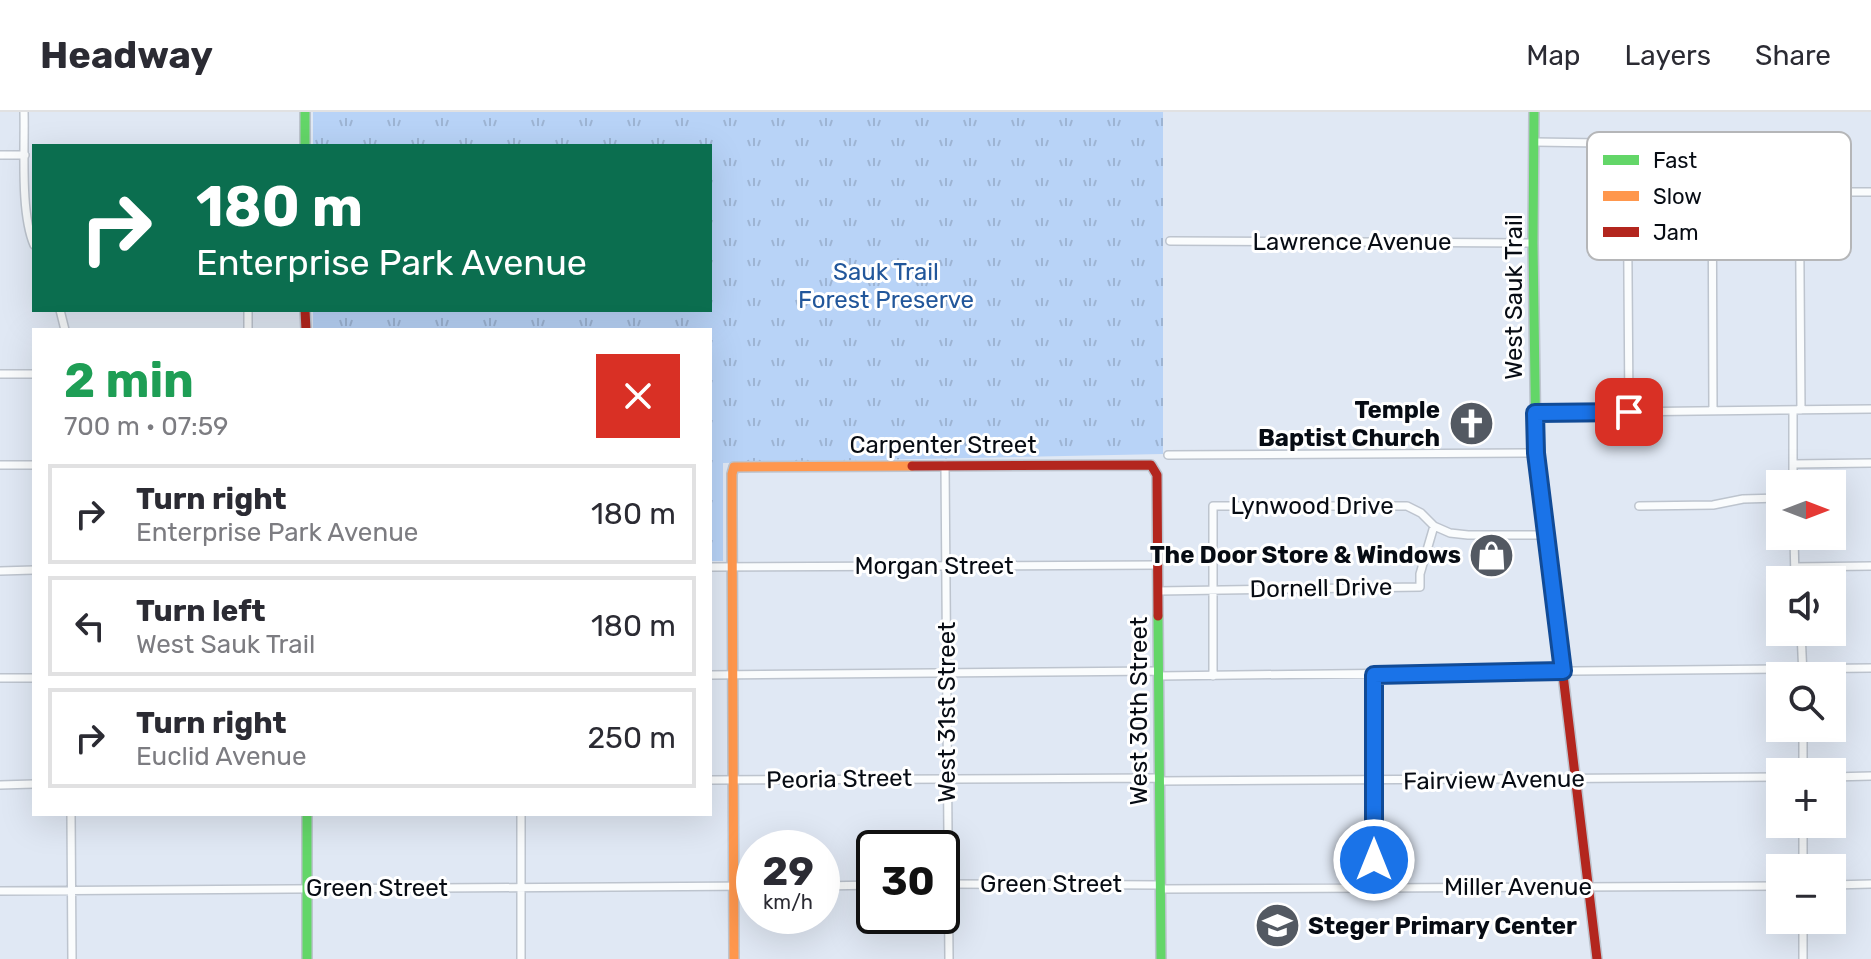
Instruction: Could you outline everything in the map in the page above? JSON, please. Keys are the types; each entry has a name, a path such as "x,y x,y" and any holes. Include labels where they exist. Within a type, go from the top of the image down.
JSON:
{"street":[{"path":"24,112 32,240"},
{"path":"305,112 305,144"},
{"name":"West Sauk Trail","path":"1534,112 1536,453 1597,959"},
{"path":"1535,142 1587,143"},
{"path":"0,155 25,155"},
{"name":"Lawrence Avenue","path":"1170,241 1533,243"},
{"path":"1628,260 1629,412"},
{"path":"1712,260 1713,411"},
{"path":"1794,470 1799,260"},
{"path":"0,374 32,374"},
{"path":"1535,413 1871,409"},
{"path":"1168,455 1536,453"},
{"path":"1794,464 1871,463"},
{"path":"0,465 32,465"},
{"name":"West 31st Street","path":"945,465 946,830"},
{"name":"Carpenter Street","path":"732,567 734,467 1151,465"},
{"name":"West 30th Street","path":"1151,465 1157,475 1161,959"},
{"path":"1639,506 1713,505 1766,498"},
{"name":"Lynwood Drive","path":"1213,590 1213,506 1407,506 1421,513 1434,526 1450,533 1545,535"},
{"name":"Dornell Drive","path":"1158,591 1420,587 1420,574 1434,526"},
{"name":"Morgan Street","path":"712,567 1158,565"},
{"path":"1846,566 1871,566"},
{"path":"732,567 734,959"},
{"path":"0,571 32,570"},
{"path":"1213,590 1213,676"},
{"path":"1846,669 1871,668"},
{"path":"712,675 947,672 1213,676 1766,672"},
{"path":"1374,675 1374,887"},
{"path":"0,678 32,678"},
{"path":"1846,777 1871,776"},
{"name":"Fairview Avenue","path":"1160,779 1374,781 1766,777"},
{"name":"Peoria Street","path":"712,780 1160,779"},
{"path":"0,785 32,784"},
{"path":"71,816 72,959"},
{"path":"307,816 307,959"},
{"path":"521,816 521,959"},
{"name":"Green Street","path":"960,884 1161,887"},
{"path":"1846,885 1871,884"},
{"name":"Miller Avenue","path":"1161,887 1766,886"},
{"name":"Green Street","path":"0,891 734,887"},
{"name":"West 31st Street","path":"948,934 949,959"},
{"path":"1803,934 1803,959"}],"green space":[{"name":"Sauk Trail Forest Preserve","path":"313,112 1163,112 1163,454 723,463 723,561 712,561 712,328 313,328 313,312 712,312 712,144 313,144"}],"traffic: fast":[{"path":"305,112 305,144"},
{"path":"1534,112 1536,453 1547,541"},
{"path":"1158,616 1161,959"},
{"path":"307,816 307,959"}],"traffic: slow":[{"path":"734,959 734,467 912,466"}],"traffic: jam":[{"path":"305,312 306,328"},
{"path":"912,466 1151,465 1157,475 1158,616"},
{"path":"1547,541 1597,959"}],"place":[{"name":"Temple Baptist Church","path":"1471,424"},
{"name":"The Door Store & Windows","path":"1492,555"},
{"name":"Steger Primary Center","path":"1277,926"}],"route":[{"path":"1374,860 1374,675 1563,671 1536,453 1535,413 1629,412"}]}
